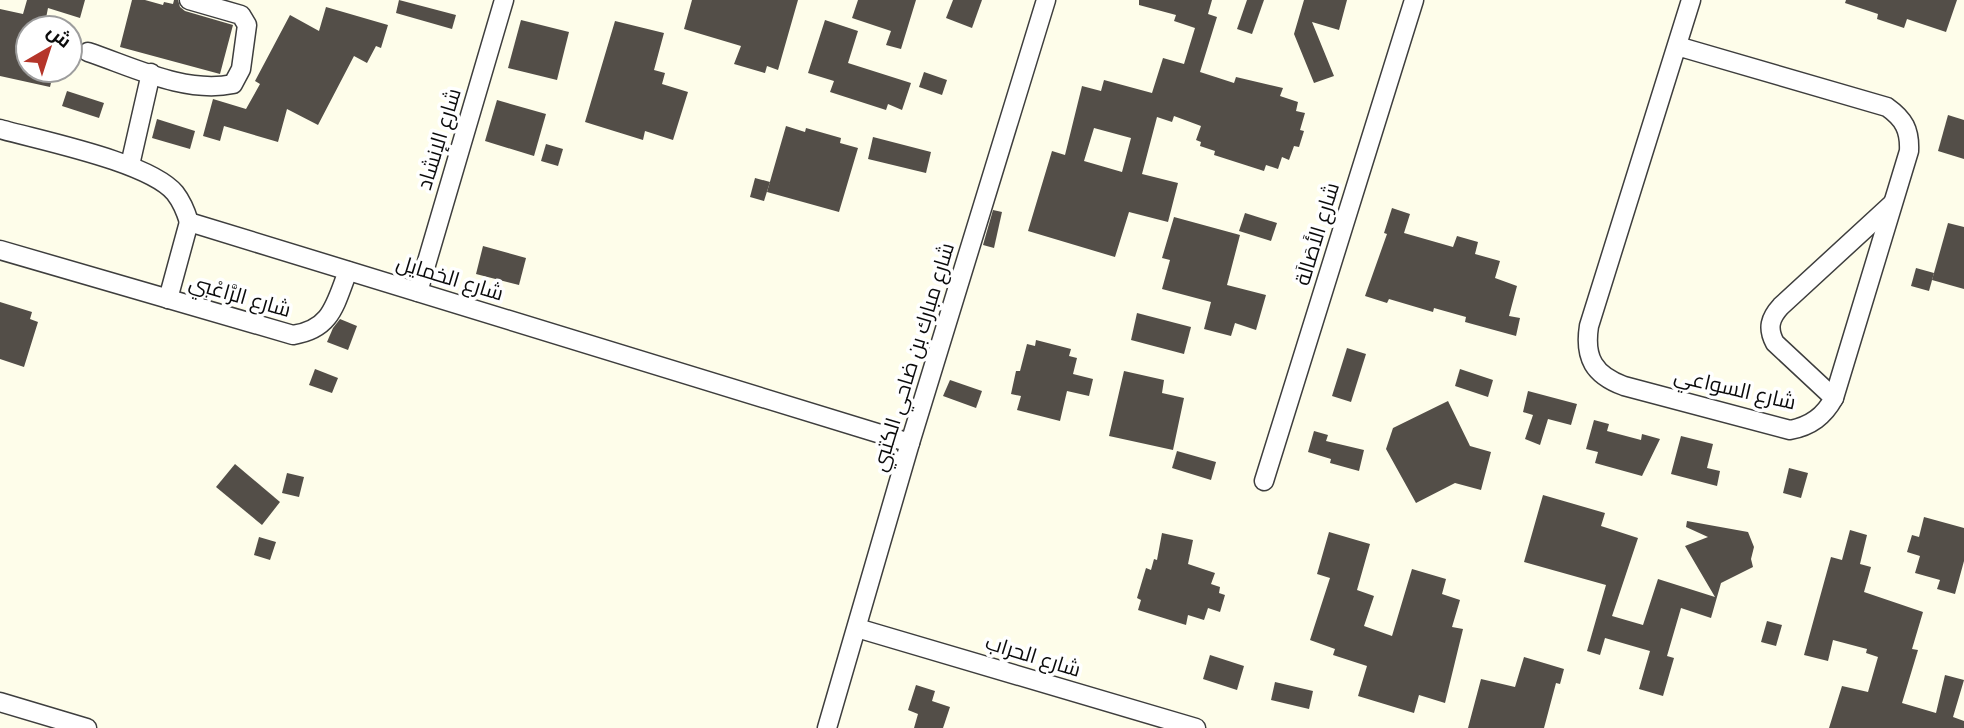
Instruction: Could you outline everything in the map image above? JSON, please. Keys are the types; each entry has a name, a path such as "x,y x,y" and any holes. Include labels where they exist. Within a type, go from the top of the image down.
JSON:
{"street":[{"path":"88,51 192,86 219,87 233,84 241,69 247,24 245,19 241,15 189,0"},
{"name":"شارع الإنشاد","path":"418,292 504,0"},
{"name":"شارع مبارك بن ضاحي الكتبي","path":"827,728 910,443 1046,0"},
{"name":"شارع الأَصَالَة","path":"1264,481 1414,0"},
{"name":"شارع السواعي","path":"1677,46 1888,107 1898,114 1906,125 1910,138 1909,151 1834,398 1829,408 1812,423 1790,430 1624,386 1597,371 1589,357 1589,326 1691,0"},
{"path":"130,165 151,73"},
{"path":"0,129 130,165 162,182 176,194 189,222"},
{"path":"1834,398 1775,343 1771,336 1771,319 1781,306 1894,203"},
{"name":"شارع الخمايل","path":"189,222 910,443"},
{"name":"شارع الرَّاعْبِي","path":"168,299 189,222"},
{"name":"شارع الرَّاعْبِي","path":"0,250 293,335 314,329 331,314 348,271"},
{"name":"شارع الحراب","path":"857,628 1196,728"},
{"path":"0,702 87,728"}],"building":[{"path":"27,0 85,0 81,14 67,14 48,8 47,14 23,14"},
{"path":"132,0 163,5 164,2 173,4 174,0 178,0 185,11 233,25 220,74 120,47"},
{"path":"399,0 456,15 452,29 396,13"},
{"path":"692,0 798,0 778,70 767,66 765,73 734,64 741,46 684,29"},
{"path":"858,0 916,0 901,49 886,45 891,31 852,18"},
{"path":"953,0 982,0 972,28 946,18"},
{"path":"1139,0 1212,0 1208,14 1217,17 1200,72 1234,83 1236,77 1283,88 1280,96 1298,102 1296,111 1305,113 1300,130 1304,131 1299,147 1294,146 1289,160 1282,157 1278,169 1266,165 1264,171 1214,155 1215,151 1200,146 1201,142 1196,140 1201,126 1174,116 1172,122 1157,117 1142,174 1178,183 1168,222 1129,212 1115,257 1028,231 1052,151 1065,155 1082,86 1101,91 1104,80 1152,93 1163,58 1184,64 1195,28 1174,21 1176,15 1139,5","holes":["1094,128 1131,138 1122,172 1084,161"]},
{"path":"1247,0 1264,0 1252,34 1237,29"},
{"path":"1304,0 1347,0 1339,30 1312,22 1334,76 1314,83 1294,34"},
{"path":"1846,0 1957,0 1946,32 1907,19 1904,28 1877,19 1878,14 1845,3"},
{"path":"326,7 388,25 381,48 376,46 367,63 354,56 318,125 287,109 278,142 224,126 220,141 203,136 213,99 246,109 260,84 255,81 290,15 319,31"},
{"path":"0,9 23,14 14,14 14,79 0,76"},
{"path":"521,20 569,32 557,80 508,68"},
{"path":"825,20 858,31 848,63 911,83 902,110 888,104 886,110 830,92 834,81 808,73"},
{"path":"615,21 664,33 654,70 665,73 662,84 688,92 673,140 645,131 643,140 585,122"},
{"path":"924,72 947,80 942,95 919,87"},
{"path":"67,91 104,103 99,118 62,106"},
{"path":"497,100 546,114 534,156 485,141"},
{"path":"1948,115 1964,120 1964,159 1938,151"},
{"path":"157,119 195,131 190,149 152,138"},
{"path":"786,126 805,132 806,128 841,138 840,143 858,148 839,212 767,192"},
{"path":"873,137 931,152 926,173 868,159"},
{"path":"546,144 563,149 558,166 541,161"},
{"path":"755,178 770,182 764,201 750,197"},
{"path":"1392,208 1410,214 1404,233 1453,247 1457,236 1478,242 1475,254 1500,261 1495,278 1517,286 1509,316 1520,318 1516,336 1465,322 1466,317 1434,308 1433,312 1389,299 1387,303 1365,296 1387,234 1384,233"},
{"path":"993,210 1002,212 994,248 983,245"},
{"path":"1245,213 1277,223 1271,241 1239,231"},
{"path":"1174,217 1240,235 1227,285 1266,295 1256,330 1235,323 1231,336 1204,329 1211,302 1162,289 1170,260 1162,258"},
{"path":"1948,223 1964,227 1964,289 1932,280"},
{"path":"483,246 526,258 519,285 476,274"},
{"path":"1916,268 1934,273 1929,291 1911,286"},
{"path":"0,302 32,312 30,319 38,322 24,367 0,359"},
{"path":"1137,313 1191,327 1184,354 1131,340"},
{"path":"340,319 357,326 348,350 327,342"},
{"path":"1036,340 1071,349 1069,356 1077,358 1073,374 1093,379 1089,396 1067,391 1060,421 1017,410 1021,396 1011,394 1016,371 1020,371 1027,344 1035,346"},
{"path":"1347,348 1366,354 1351,402 1332,396"},
{"path":"315,369 338,378 332,393 309,385"},
{"path":"1460,369 1493,380 1488,397 1455,386"},
{"path":"1124,371 1164,380 1162,393 1184,398 1173,450 1109,436"},
{"path":"950,380 982,391 976,408 943,396"},
{"path":"1528,391 1577,404 1571,425 1548,419 1540,445 1525,439 1533,415 1523,412"},
{"path":"1448,401 1470,446 1491,452 1481,490 1455,483 1416,503 1386,449 1393,428"},
{"path":"1594,420 1609,424 1607,431 1641,440 1642,434 1660,439 1642,476 1595,463 1598,452 1586,449"},
{"path":"1314,431 1328,435 1326,441 1364,450 1359,471 1330,463 1331,459 1308,452"},
{"path":"1681,436 1713,444 1707,468 1720,471 1717,486 1671,474"},
{"path":"1177,451 1216,462 1211,480 1172,468"},
{"path":"235,464 280,502 262,525 216,487"},
{"path":"1789,468 1808,473 1801,498 1783,493"},
{"path":"287,473 304,477 299,497 282,493"},
{"path":"1543,495 1605,513 1601,526 1638,538 1612,616 1643,625 1658,579 1715,597 1685,546 1708,537 1686,527 1687,521 1748,532 1754,547 1751,559 1753,567 1721,583 1711,618 1681,608 1667,656 1674,658 1663,696 1639,689 1650,651 1605,638 1600,655 1587,651 1606,585 1524,562"},
{"path":"1924,517 1964,528 1964,561 1955,594 1937,589 1940,580 1915,573 1920,556 1907,552 1912,535 1919,537"},
{"path":"1850,530 1867,535 1860,564 1871,567 1864,592 1923,612 1912,649 1918,650 1902,703 1936,713 1945,675 1964,680 1953,717 1964,721 1964,728 1829,728 1842,686 1868,692 1878,657 1866,653 1867,649 1833,640 1828,661 1804,655 1831,557 1842,560"},
{"path":"1329,532 1370,544 1357,590 1374,596 1364,626 1392,636 1412,569 1446,579 1442,594 1460,600 1452,627 1463,629 1445,703 1419,695 1414,713 1358,696 1367,666 1333,655 1335,649 1310,640 1330,578 1317,574"},
{"path":"1162,533 1193,540 1188,564 1215,573 1211,584 1220,587 1219,593 1225,595 1220,612 1208,608 1204,620 1188,615 1186,625 1138,610 1141,600 1137,598 1146,568 1151,570 1154,559 1157,560"},
{"path":"259,537 276,542 270,560 254,555"},
{"path":"1767,621 1782,625 1776,646 1761,642"},
{"path":"1210,655 1244,666 1237,690 1203,679"},
{"path":"1524,657 1564,669 1560,684 1556,683 1544,728 1468,728 1481,679 1515,687"},
{"path":"1275,682 1313,691 1309,709 1271,700"},
{"path":"916,685 935,691 932,701 950,707 943,728 914,728 918,714 908,710"}]}
